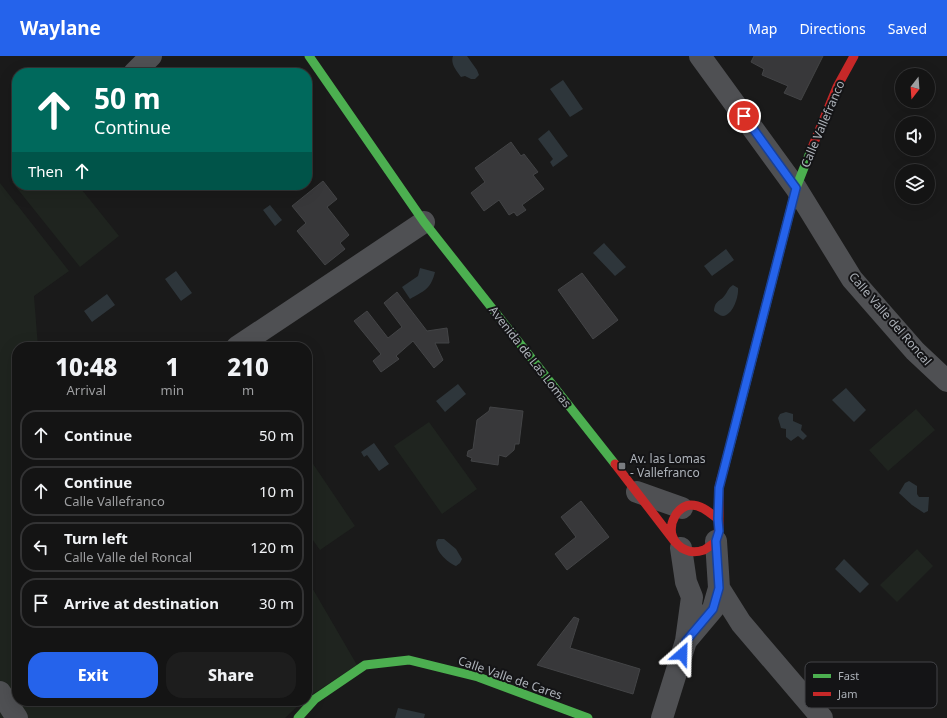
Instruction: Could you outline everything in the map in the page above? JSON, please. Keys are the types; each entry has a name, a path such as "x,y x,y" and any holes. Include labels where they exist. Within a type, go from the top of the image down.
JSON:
{"street":[{"path":"139,68 151,56"},
{"name":"Avenida de Las Lomas","path":"309,56 424,222 678,546"},
{"name":"Calle Valle del Roncal","path":"700,56 796,188 852,279 915,351 947,381"},
{"name":"Calle Vallefranco","path":"718,519 719,488 796,188 837,87 854,56"},
{"path":"244,342 424,222"},
{"path":"637,492 682,508"},
{"path":"662,718 686,641 692,598 686,582 678,546 672,535 672,525 675,514 682,508 691,505 701,507 718,519 719,531 716,541 719,588 713,609 686,641"},
{"path":"678,546 690,552 700,552 710,547 716,541"},
{"path":"719,588 741,623 805,698"},
{"path":"692,598 741,623"},
{"name":"Calle Valle de Cares","path":"312,702 365,665 410,660 478,677 588,718"},
{"path":"0,692 17,718"},
{"name":"Calle Valle de Cares","path":"298,718 309,706"},
{"path":"813,708 822,718"}],"shaded area":[{"path":"453,56 467,56 479,75 475,79 465,76 461,77 453,65"},
{"path":"563,80 583,109 570,117 550,89"},
{"path":"549,130 568,156 553,167 550,162 553,159 538,139"},
{"path":"0,183 69,271 34,296 38,342 12,342 12,706 298,706 285,718 0,718"},
{"path":"18,190 82,190 119,236 80,267"},
{"path":"270,205 282,220 275,226 263,210"},
{"path":"604,243 626,267 615,276 593,253"},
{"path":"726,249 734,260 712,276 704,266"},
{"path":"420,268 435,272 429,286 410,299 402,287 418,276"},
{"path":"176,271 192,293 181,301 165,279"},
{"path":"733,285 738,288 735,305 727,315 721,316 714,311 715,305"},
{"path":"107,294 115,305 92,322 84,311"},
{"path":"458,384 466,394 445,412 436,401"},
{"path":"846,388 866,410 854,422 832,400"},
{"path":"916,409 935,430 888,471 869,450"},
{"path":"786,412 793,414 793,421 802,425 801,430 807,436 803,440 798,436 791,441 786,437 786,429 781,428 778,418 780,414"},
{"path":"429,422 477,489 442,514 394,446"},
{"path":"374,443 389,464 379,471 367,455 364,457 361,452"},
{"path":"312,462 355,526 320,550 312,539"},
{"path":"909,481 917,486 917,494 919,497 929,497 928,511 924,513 912,505 899,493 905,483"},
{"path":"438,539 444,539 456,549 462,559 460,563 456,566 443,556 436,546"},
{"path":"917,549 933,566 897,602 880,585"},
{"path":"844,559 869,584 860,593 835,569"},
{"path":"312,588 357,665 312,695"},
{"path":"398,708 425,714 424,718 395,718"}],"building":[{"path":"754,56 823,56 801,100 784,93 788,86 762,75 764,69 751,62"},
{"path":"511,142 521,156 524,154 538,172 533,175 544,189 522,205 526,210 517,216 514,212 509,215 499,200 484,211 471,193 485,182 475,168"},
{"path":"323,181 337,199 327,207 349,235 340,243 345,249 325,265 297,231 306,223 292,206"},
{"path":"582,273 618,320 593,339 558,290"},
{"path":"397,292 427,331 447,328 449,343 435,343 443,360 434,368 413,341 396,356 399,359 381,372 373,361 381,354 354,321 367,311 388,338 402,327 384,303"},
{"path":"490,407 523,411 519,444 515,444 514,450 506,457 499,455 498,465 471,461 472,458 467,456 468,451 473,449 477,420 489,411"},
{"path":"581,501 609,537 567,570 555,554 576,537 561,517"},
{"path":"574,617 579,619 570,648 640,669 633,694 537,665"}],"traffic: fast":[{"path":"309,56 424,222 615,464"},
{"path":"725,465 796,188 811,150"},
{"path":"312,702 365,665 409,660 478,677 588,718"},
{"path":"298,718 309,706"}],"traffic: jam":[{"path":"811,150 837,87 854,56"},
{"path":"615,464 675,542"},
{"path":"718,519 699,506 686,506 678,512 673,520 671,530 673,538 682,548 693,552 704,550 716,541 718,537 719,524 719,489 725,465"}],"place":[{"name":"Av. las Lomas - Vallefranco","path":"622,466"}],"route":[{"path":"682,654 686,641 713,609 719,588 716,541 719,531 719,488 796,188 744,116"}]}
